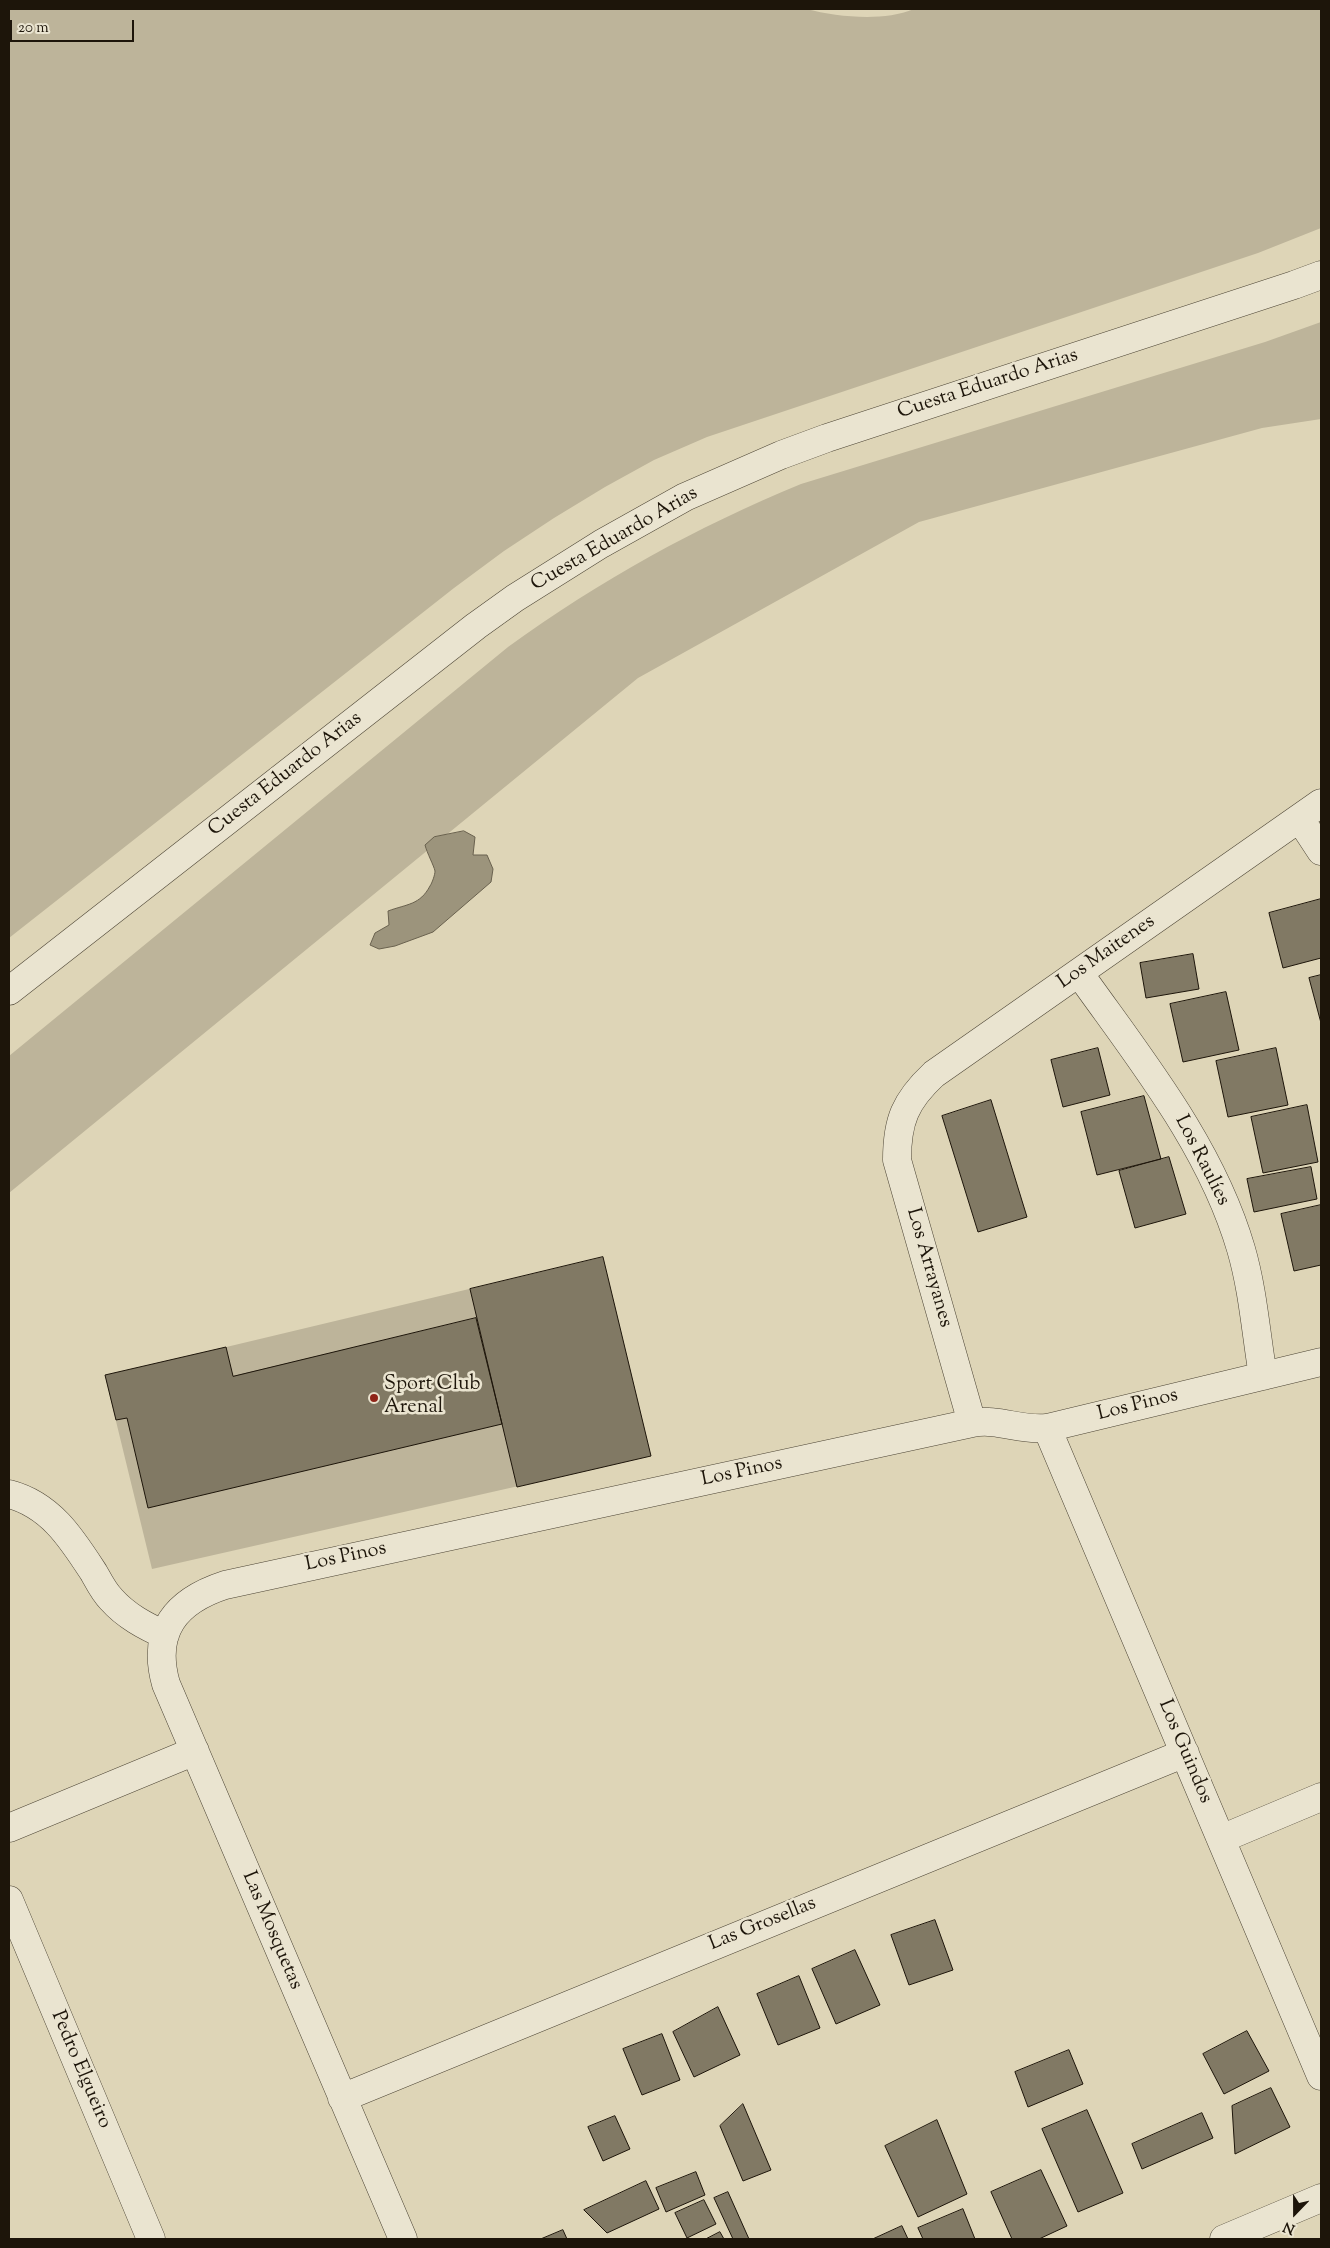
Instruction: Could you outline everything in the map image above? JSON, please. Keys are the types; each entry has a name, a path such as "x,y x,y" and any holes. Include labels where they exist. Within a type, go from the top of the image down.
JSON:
{"street":[{"name":"Cuesta Eduardo Arias","path":"9,991 476,626 572,562 685,497 827,438 1321,275"},
{"path":"1310,811 1321,851"},
{"name":"Los Maitenes","path":"904,1112 915,1092 934,1074 1310,811"},
{"name":"Los Raulíes","path":"1079,973 1182,1119 1208,1166 1241,1248 1263,1376"},
{"name":"Los Arrayanes","path":"904,1112 897,1136 897,1160 972,1424"},
{"name":"Los Pinos","path":"169,1627 182,1607 196,1596 225,1585 972,1424 996,1422 1023,1429 1047,1428 1321,1362"},
{"name":"Los Guindos","path":"1047,1428 1321,2076"},
{"path":"9,1494 38,1506 56,1520 70,1535 109,1597 121,1609 135,1620 169,1627"},
{"name":"Las Mosquetas","path":"169,1627 161,1652 162,1669 166,1684 403,2239"},
{"path":"9,1828 194,1751"},
{"name":"Las Grosellas","path":"342,2098 1185,1752"},
{"path":"1221,1839 1321,1797"},
{"name":"Pedro Elgueiro","path":"9,1900 151,2239"},
{"path":"1224,2239 1321,2198"}],"shaded area":[{"path":"9,9 806,9 846,16 874,17 888,16 914,9 1321,9 1321,228 1258,253 707,437 654,460 554,518 504,551 454,588 9,938"},
{"path":"1321,322 1321,419 1262,428 919,522 638,678 9,1193 9,1056 508,647 543,622 650,556 724,518 801,484 1265,342"},
{"path":"464,831 475,837 473,855 487,855 493,869 491,882 433,932 395,946 379,949 370,945 375,933 389,925 388,911 407,905 422,897 431,885 435,871 425,845 434,837"},
{"name":"Sport Club Arenal","path":"603,1257 651,1456 152,1569 105,1376"}],"building":[{"path":"1321,899 1321,958 1283,968 1269,913"},
{"path":"1193,954 1199,989 1146,998 1140,963"},
{"path":"1321,975 1321,1023 1309,978"},
{"path":"1226,992 1239,1050 1183,1062 1170,1004"},
{"path":"1098,1048 1110,1095 1063,1107 1051,1060"},
{"path":"1276,1048 1288,1105 1228,1117 1216,1061"},
{"path":"1144,1096 1161,1159 1097,1175 1081,1112"},
{"path":"991,1100 1027,1217 978,1232 942,1116"},
{"path":"1307,1105 1318,1162 1263,1173 1251,1117"},
{"path":"1169,1157 1186,1214 1135,1228 1119,1171"},
{"path":"1311,1167 1317,1199 1254,1212 1247,1179"},
{"path":"1321,1205 1321,1265 1294,1271 1281,1214"},
{"path":"603,1257 651,1456 517,1487 470,1289"},
{"path":"476,1318 502,1424 148,1508 127,1418 116,1420 105,1375 226,1347 233,1376"},
{"path":"935,1920 953,1970 909,1985 891,1935"},
{"path":"855,1950 880,2005 836,2024 812,1969"},
{"path":"799,1976 820,2028 778,2045 757,1994"},
{"path":"718,2007 740,2055 694,2077 673,2032"},
{"path":"1247,2031 1269,2071 1224,2094 1203,2054"},
{"path":"662,2034 680,2080 642,2095 623,2049"},
{"path":"1069,2050 1083,2084 1028,2107 1015,2072"},
{"path":"1271,2088 1290,2127 1235,2154 1232,2106"},
{"path":"743,2104 771,2170 743,2181 720,2126"},
{"path":"1087,2110 1123,2193 1078,2212 1042,2129"},
{"path":"1202,2113 1213,2138 1142,2169 1132,2144"},
{"path":"615,2116 630,2149 603,2161 588,2127"},
{"path":"937,2120 967,2194 918,2217 885,2146"},
{"path":"1041,2170 1067,2226 1039,2239 1012,2239 991,2192"},
{"path":"696,2172 705,2195 666,2212 656,2188"},
{"path":"646,2181 659,2209 607,2233 584,2210"},
{"path":"728,2192 749,2239 733,2239 714,2198"},
{"path":"704,2200 716,2224 687,2238 675,2213"},
{"path":"963,2209 975,2239 923,2239 918,2228"},
{"path":"902,2226 908,2239 873,2239"},
{"path":"563,2230 567,2239 541,2239"},
{"path":"720,2232 724,2239 706,2239"}],"place":[{"name":"Sport Club Arenal","path":"374,1398"}]}
